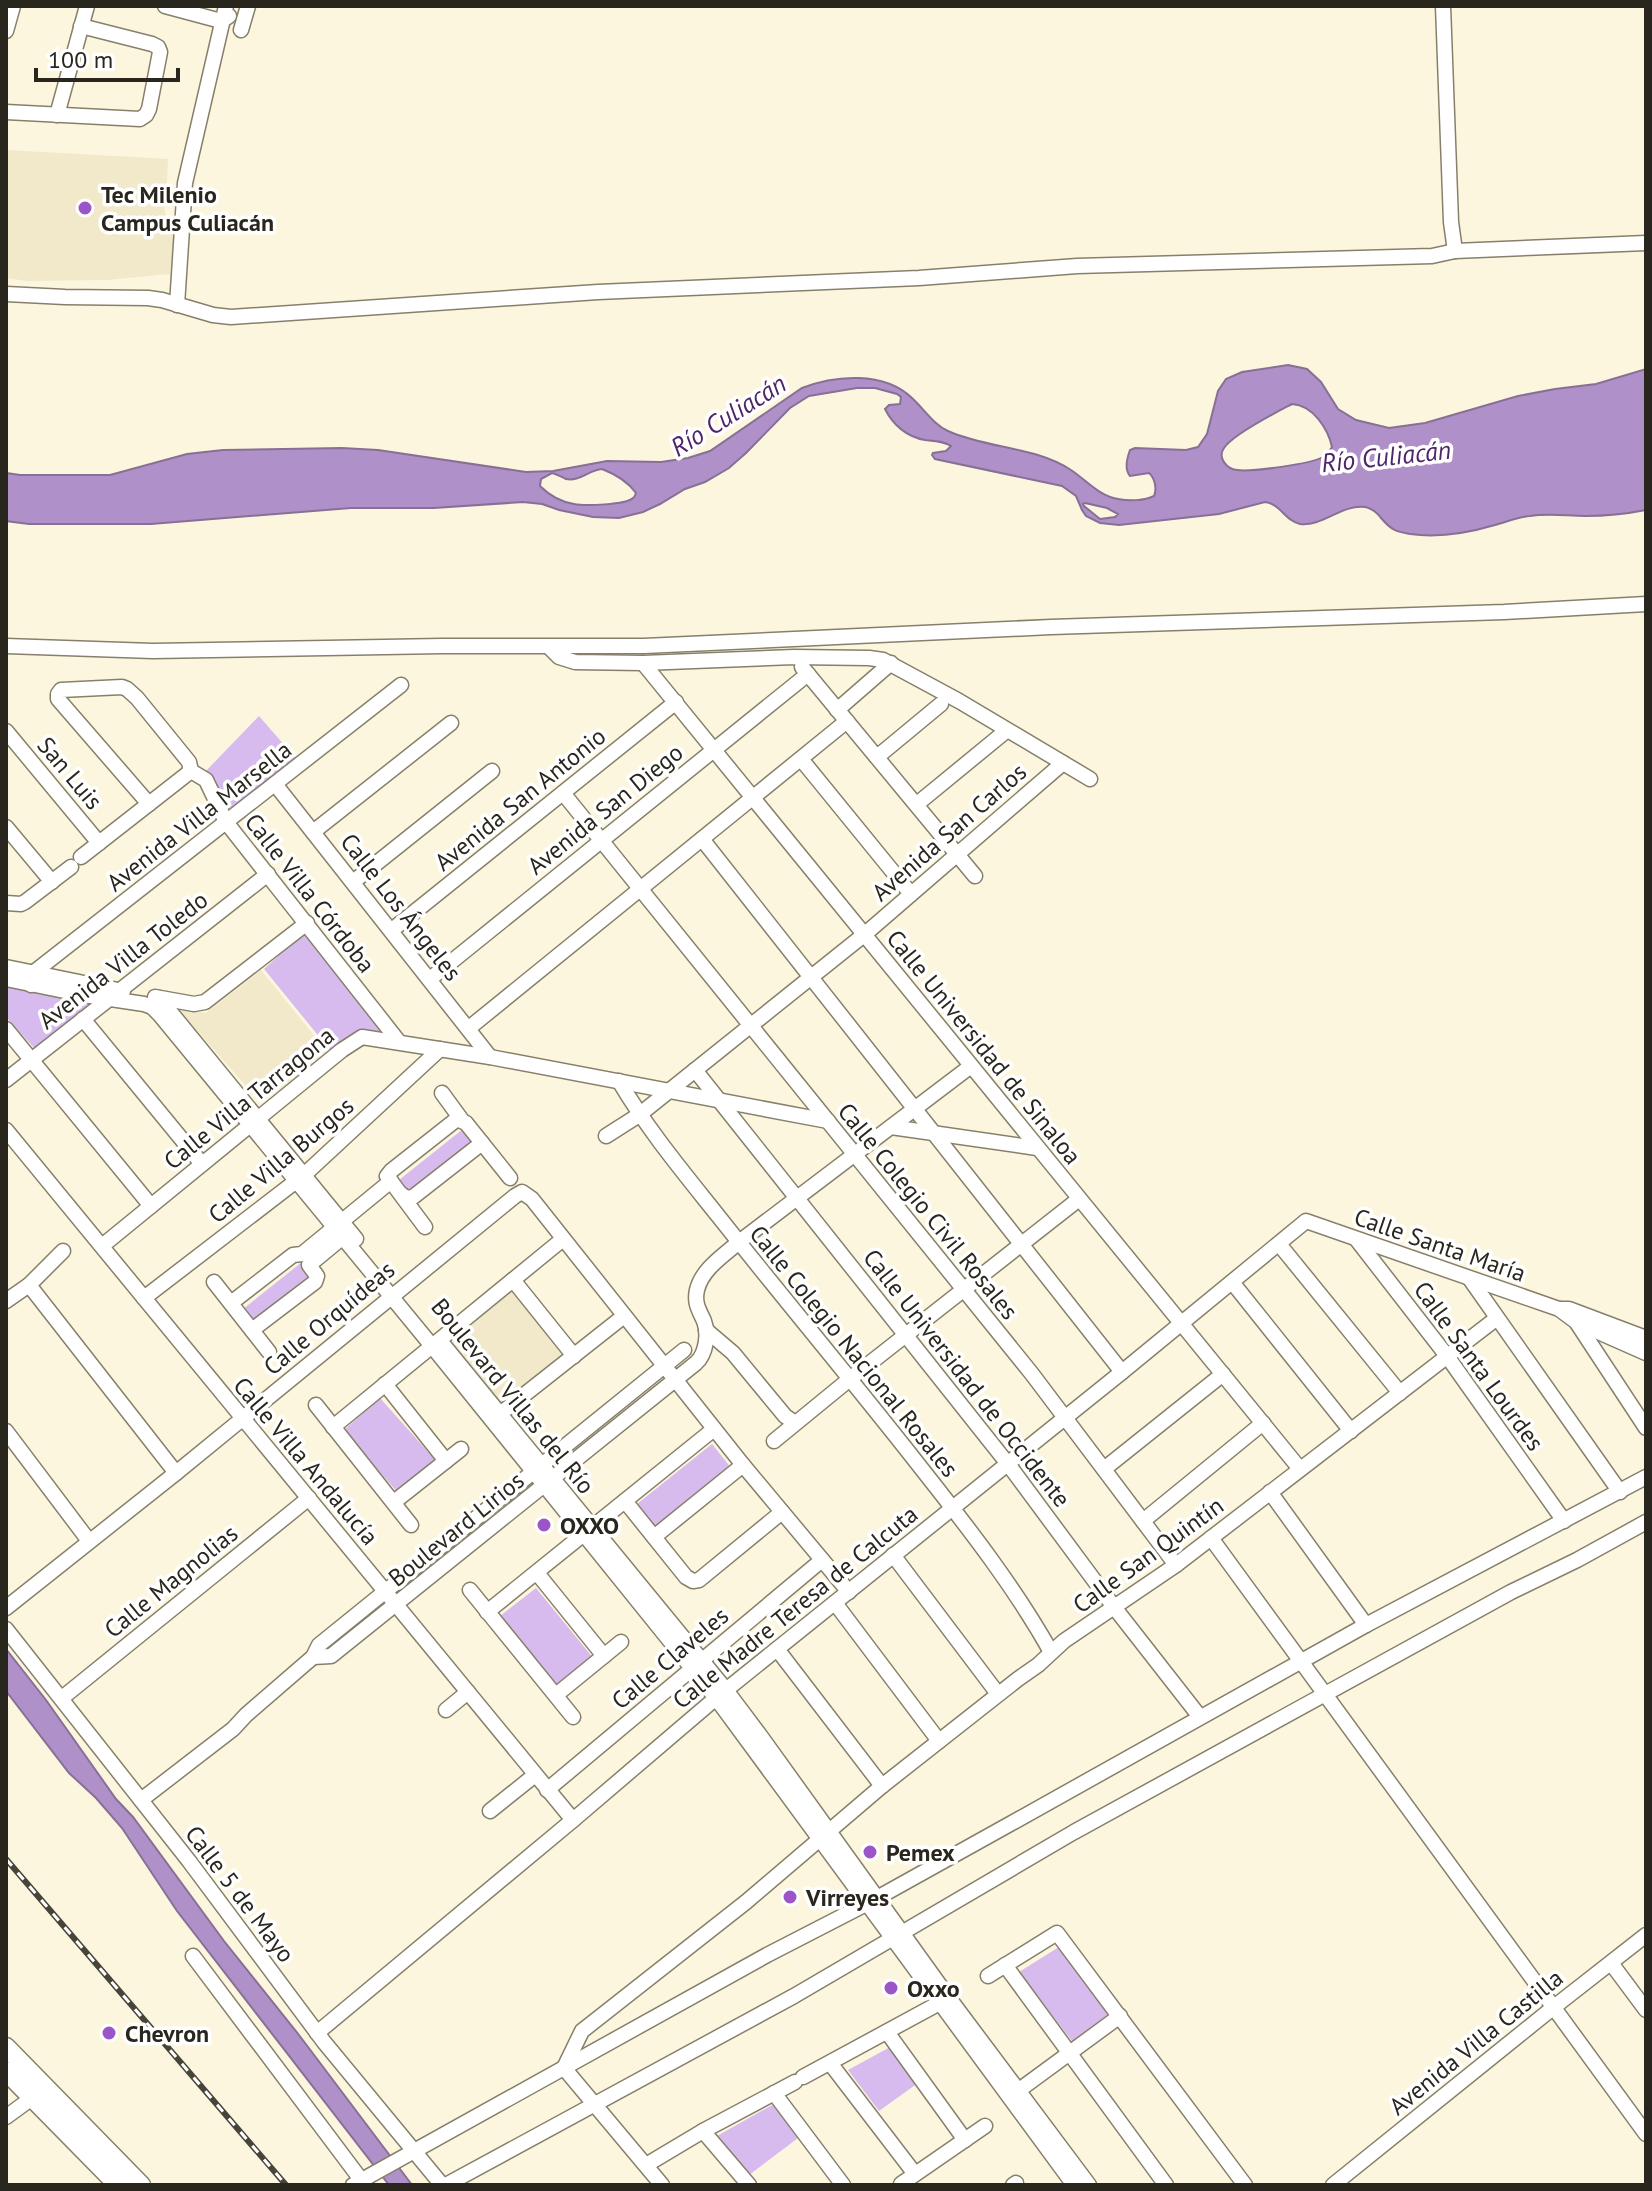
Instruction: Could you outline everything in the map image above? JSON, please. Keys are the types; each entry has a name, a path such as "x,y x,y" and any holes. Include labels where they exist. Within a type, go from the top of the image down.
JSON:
{"main road":[{"path":"6,2047 141,2185"},
{"path":"6,2071 118,2185"}],"street":[{"path":"6,31 13,6"},
{"path":"57,115 87,6"},
{"path":"165,6 232,11"},
{"path":"1443,6 1451,222 1455,251"},
{"path":"232,11 241,30"},
{"path":"177,305 185,183 232,11"},
{"path":"6,112 140,119 146,115 160,52 158,47 81,26"},
{"path":"6,294 148,298 231,317 598,292 905,279 1077,266 1432,256 1455,251 1646,243"},
{"path":"6,646 153,651 644,646 1646,604"},
{"path":"549,647 566,661 643,663 794,657 869,658 891,663 1090,779"},
{"path":"794,657 975,876"},
{"name":"Calle Universidad de Sinaloa","path":"643,663 1300,1469"},
{"path":"469,1028 801,759 891,663"},
{"name":"Avenida San Diego","path":"430,979 808,674"},
{"name":"Avenida Villa Marsella","path":"32,979 401,685"},
{"name":"Calle Villa Córdoba","path":"149,804 62,705 58,699 61,690 122,687 137,698 189,762 191,771 206,780 226,822 399,1042"},
{"name":"Avenida San Antonio","path":"392,930 676,702"},
{"path":"877,757 941,704"},
{"path":"313,832 451,723"},
{"name":"San Luis","path":"6,731 99,843"},
{"path":"917,804 1006,731"},
{"path":"801,759 911,894"},
{"name":"Avenida San Carlos","path":"606,1136 639,1115 865,934 1063,763"},
{"path":"6,903 25,902 191,771"},
{"path":"353,882 492,771"},
{"name":"Calle Los Ángeles","path":"275,784 490,1057"},
{"name":"Calle Colegio Civil Rosales","path":"563,793 1066,1417 1176,1565"},
{"path":"6,827 52,882"},
{"path":"702,839 1122,1372"},
{"name":"Avenida Villa Toledo","path":"6,1080 268,874"},
{"path":"159,998 194,1004 205,1002 307,923"},
{"name":"Boulevard Villas del Río","path":"6,967 32,979"},
{"name":"Boulevard Villas del Río","path":"6,979 32,979 114,994 159,998 254,1122 721,1694 1014,2094 1089,2185"},
{"name":"Boulevard Villas del Río","path":"114,994 152,1007 254,1122"},
{"path":"83,1019 202,1164"},
{"path":"6,1029 151,1206"},
{"name":"Calle Villa Tarragona","path":"102,1246 358,1038 490,1057 828,1121"},
{"name":"Calle Villa Burgos","path":"144,1298 300,1178 440,1049"},
{"path":"795,1423 785,1416 733,1353 706,1330 696,1307 698,1286 707,1271 739,1242 971,1066"},
{"name":"Calle Universidad de Occidente","path":"695,1070 1008,1464 1200,1717"},
{"name":"Calle Colegio Nacional Rosales","path":"619,1081 639,1115 952,1508 1008,1584 1051,1652"},
{"path":"442,1093 457,1121 482,1143 510,1178"},
{"path":"425,1227 387,1176 457,1121"},
{"path":"891,1127 1037,1148"},
{"name":"Calle Villa Andalucía","path":"6,1130 573,1820"},
{"path":"401,1194 406,1198 413,1197 482,1143"},
{"path":"305,1260 391,1181"},
{"name":"Calle Orquídeas","path":"6,1608 517,1194 525,1193 532,1199 563,1239"},
{"path":"774,1441 1079,1199"},
{"name":"Calle Madre Teresa de Calcuta","path":"317,2033 721,1694 1306,1221"},
{"name":"Calle Santa María","path":"1306,1221 1646,1338"},
{"path":"333,1427 563,1239 743,1465 849,1592"},
{"name":"Calle Santa Lourdes","path":"1357,1239 1447,1356 1564,1521"},
{"path":"1279,1244 1400,1393"},
{"path":"6,1301 29,1285 63,1251"},
{"path":"231,1303 293,1255 305,1260 317,1276 315,1282 252,1330"},
{"path":"1470,1279 1620,1492"},
{"path":"513,1280 574,1356"},
{"path":"214,1282 269,1352"},
{"path":"1232,1282 1351,1431"},
{"path":"29,1285 176,1473"},
{"path":"1564,1309 1578,1323 1646,1428"},
{"path":"500,1414 624,1316"},
{"name":"Calle San Quintín","path":"564,2068 582,2031 746,1902 882,1786 1038,1665 1064,1641 1176,1565 1497,1318"},
{"path":"1578,1323 1646,1353"},
{"name":"Boulevard Lirios","path":"313,1657 331,1656 702,1358 706,1330"},
{"name":"Boulevard Villas del Río","path":"436,1343 500,1414 537,1469"},
{"name":"Boulevard Lirios","path":"141,1800 233,1729 313,1657 319,1645 684,1350"},
{"path":"1104,1469 1223,1374"},
{"path":"385,1384 446,1461"},
{"path":"316,1405 411,1525"},
{"path":"1143,1521 1263,1423"},
{"path":"487,1612 714,1429"},
{"path":"6,1431 89,1541"},
{"path":"394,1502 461,1449"},
{"path":"654,1537 743,1465"},
{"path":"193,1956 361,2182 1366,1625 1646,1477"},
{"path":"1270,1492 1366,1625"},
{"name":"Calle Magnolias","path":"62,1698 309,1498"},
{"path":"625,1501 686,1577 693,1581 699,1580 782,1512"},
{"path":"444,2185 794,1996 1074,1832 1324,1694 1646,1522"},
{"path":"1211,1538 1646,2134"},
{"path":"893,1555 998,1694"},
{"name":"Calle Claveles","path":"547,1790 822,1560"},
{"path":"537,1573 604,1656"},
{"path":"470,1590 573,1717"},
{"path":"835,1603 939,1741"},
{"name":"Calle 5 de Mayo","path":"6,1629 141,1800 409,2153 444,2185"},
{"path":"556,1695 621,1642"},
{"path":"777,1649 882,1786"},
{"path":"446,1710 468,1692"},
{"path":"490,1811 535,1775"},
{"path":"988,1976 1057,1933 1239,2183"},
{"name":"Avenida Villa Castilla","path":"1333,2185 1646,1935"},
{"path":"1611,1963 1646,2010"},
{"path":"1005,1965 1166,2185"},
{"path":"646,2165 830,2063 947,2004"},
{"path":"1014,2094 1120,2016"},
{"path":"889,2034 965,2140"},
{"path":"830,2063 915,2174"},
{"path":"564,2068 662,2185"},
{"path":"774,2093 843,2185"},
{"name":"Boulevard Villas del Río","path":"1014,2094 1074,2185"},
{"path":"6,2117 32,2098"},
{"path":"901,2184 985,2126"},
{"path":"703,2131 749,2185"}],"shaded area":[{"name":"Tec Milenio Campus Culiacán","path":"6,150 168,159 163,197 166,219 175,229 170,274 107,280 27,281 6,278"},
{"path":"259,716 299,762 227,819 204,773"},
{"path":"305,932 383,1033 365,1030 334,1055 264,969"},
{"path":"261,970 329,1054 261,1103 178,1009 206,1013"},
{"path":"6,986 92,1002 36,1050 6,1017"},
{"path":"463,1129 475,1145 411,1196 399,1180"},
{"path":"302,1262 316,1279 257,1326 243,1309"},
{"path":"510,1289 567,1358 502,1404 451,1343"},
{"path":"380,1398 438,1463 401,1496 343,1431"},
{"path":"712,1444 732,1469 652,1534 632,1508"},
{"path":"536,1588 594,1659 559,1688 500,1616"},
{"path":"1059,1947 1112,2017 1075,2045 1019,1972"},
{"path":"892,2046 918,2083 879,2111 848,2070"},
{"path":"774,2104 798,2138 749,2175 717,2136"}],"water":[{"name":"Río Culiacán","path":"1288,365 1307,369 1321,382 1338,409 1356,420 1389,428 1425,423 1518,396 1596,384 1646,369 1646,510 1601,516 1537,515 1442,535 1397,531 1365,507 1300,524 1265,502 1219,514 1119,525 1100,523 1086,516 1076,496 1062,486 935,459 933,453 946,451 951,446 912,436 896,425 885,409 889,405 900,404 901,397 875,388 857,388 809,396 790,408 729,468 643,512 619,518 593,517 523,502 434,508 351,508 151,524 29,524 6,521 6,473 110,475 187,454 223,450 378,450 526,472 553,471 607,461 661,462 688,458 710,451 802,388 844,378 888,383 901,389 948,431 1042,456 1071,470 1111,497 1141,500 1154,496 1155,484 1149,473 1130,476 1127,460 1130,450 1186,450 1198,447 1207,434 1218,391 1226,379 1242,372","holes":["1292,404 1313,413 1323,426 1332,447 1326,455 1316,460 1268,469 1237,470 1227,465 1222,459 1222,452 1229,442","597,470 607,471 625,482 636,493 634,497 614,504 579,505 560,500 540,486 541,479 552,473 571,479","1083,504 1107,508 1118,514 1100,519"]},
{"path":"6,1649 116,1799 133,1817 412,2185 389,2185 177,1911 122,1828 69,1773 6,1691"}],"railway":[{"path":"6,1859 286,2185"}],"place":[{"name":"Tec Milenio Campus Culiacán","path":"85,208"},
{"name":"OXXO","path":"544,1525"},
{"name":"Pemex","path":"870,1852"},
{"name":"Virreyes","path":"790,1897"},
{"name":"Oxxo","path":"891,1988"},
{"name":"Chevron","path":"109,2033"}]}
